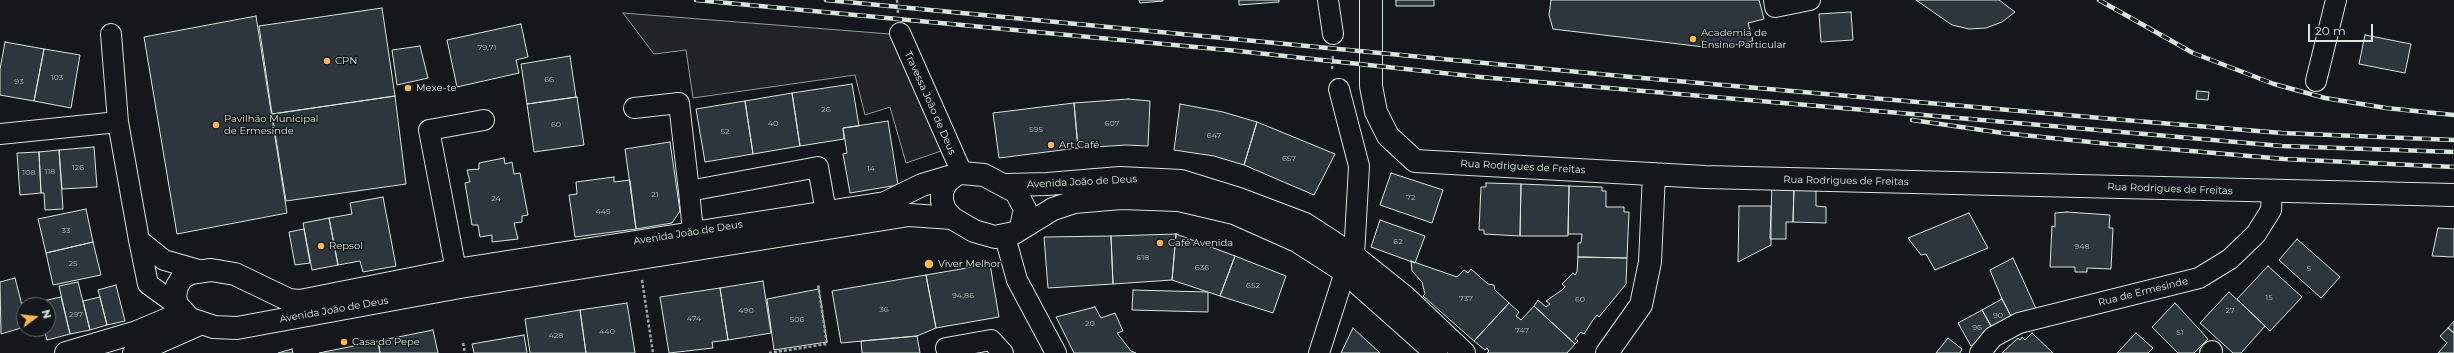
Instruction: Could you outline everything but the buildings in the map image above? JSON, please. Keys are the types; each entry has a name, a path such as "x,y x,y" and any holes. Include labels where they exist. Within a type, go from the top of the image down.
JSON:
{"main road":[{"name":"Rua Rodrigues de Freitas","path":"1371,0 1371,86 1376,112 1388,136 1415,161 1705,177 2454,196"},
{"path":"1607,353 1641,304 1650,262 1654,174"},
{"name":"Avenida João de Deus","path":"952,218 942,201 946,183 957,175"},
{"name":"Avenida João de Deus","path":"179,309 190,319 226,328 284,320 421,286 456,270 886,203 922,185 957,175 984,175 1006,185 1016,192 1025,209 1013,232"},
{"name":"Avenida João de Deus","path":"1006,185 1047,184 1120,178 1182,181 1240,199 1305,224 1350,264 1436,353"},
{"name":"Avenida João de Deus","path":"199,270 211,270 235,274 254,285 289,300 300,301 638,258 909,215 952,218 974,231 995,237 1013,232 1053,209 1074,202 1121,198 1179,200 1234,214 1350,264 1404,296 1464,353"},
{"path":"66,353 125,337 179,309 175,296 177,286 186,276 199,270"},
{"path":"246,325 254,320 261,302 254,285"},
{"path":"134,353 202,323"}],"street":[{"path":"1328,0 1332,34"},
{"path":"1774,0 1775,7 1810,0"},
{"path":"2316,81 2336,0"},
{"name":"Travessa João de Deus","path":"900,33 957,175"},
{"path":"112,34 118,122 148,284 179,309"},
{"path":"1319,353 1350,264 1359,166 1339,89"},
{"path":"634,108 679,102 693,232"},
{"path":"456,270 429,130 484,120"},
{"path":"0,134 118,122"},
{"path":"689,191 818,167 826,212"},
{"name":"Rua de Ermesinde","path":"1980,353 1993,337 2019,323 2199,278 2230,259 2256,234 2272,210 2272,191"},
{"path":"1013,232 1017,280 1056,353"},
{"path":"139,240 164,260 199,270"},
{"path":"960,353 946,348 990,340 1003,353"}],"path":[{"path":"1332,34 1332,68 1339,89"},
{"path":"638,258 653,353"},
{"path":"769,353 827,344 818,284"},
{"path":"463,343 465,353"}],"shaded area":[{"path":"623,13 890,34 944,150 906,163 890,107 865,115 855,75 693,98 686,50 654,54"}],"railway":[{"path":"696,0 1238,51 1480,77 2282,146 2454,152"},
{"path":"826,0 1631,77 2112,119 2282,133 2454,140"},
{"path":"2099,0 2193,53 2274,84 2325,98 2386,108 2454,115"},
{"path":"1912,120 2003,133 2110,144 2284,159 2454,167"}],"place":[{"name":"Academia de Ensino Particular","path":"1693,39"},
{"name":"CPN","path":"327,61"},
{"name":"Mexe-te","path":"408,88"},
{"name":"Pavilhão Municipal de Ermesinde","path":"216,125"},
{"name":"Art Café","path":"1051,145"},
{"name":"Café Avenida","path":"1160,243"},
{"name":"Repsol","path":"321,246"},
{"name":"Viver Melhor","path":"929,264"},
{"name":"Casa do Pepe","path":"344,342"}]}
